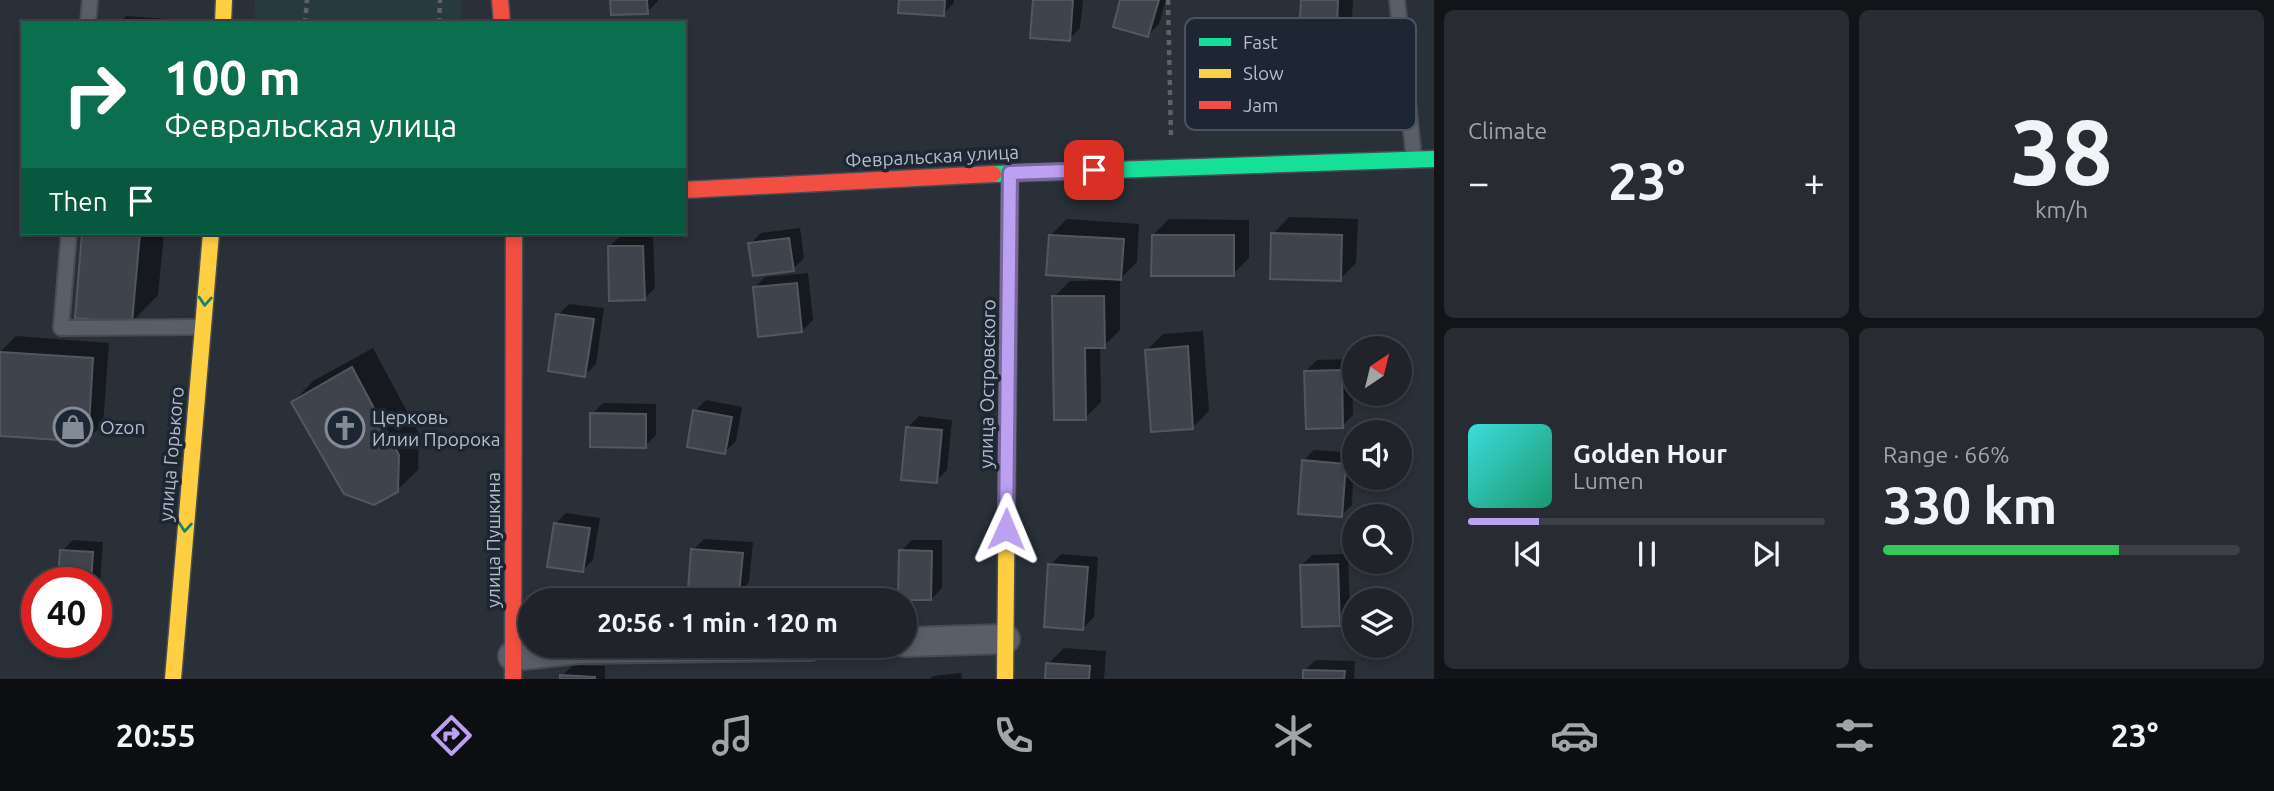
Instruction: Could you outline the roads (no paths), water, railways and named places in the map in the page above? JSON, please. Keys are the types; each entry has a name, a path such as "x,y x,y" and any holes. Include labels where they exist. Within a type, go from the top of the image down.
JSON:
{"main road":[{"path":"223,21 224,0"},
{"path":"500,0 502,21"},
{"name":"Февральская улица","path":"686,190 1010,173 1434,159"},
{"name":"улица Островского","path":"1005,679 1010,173"},
{"name":"улица Горького","path":"173,679 211,235"},
{"name":"улица Пушкина","path":"513,668 514,235"}],"street":[{"path":"917,642 1005,639"},
{"path":"513,668 547,658"}],"lane":[{"path":"88,21 90,0"},
{"path":"1397,0 1399,18"},
{"path":"1411,130 1414,160"},
{"path":"69,235 61,328 203,327"}],"place":[{"name":"Ozon","path":"73,427"},
{"name":"Церковь Илии Пророка","path":"345,428"}]}
